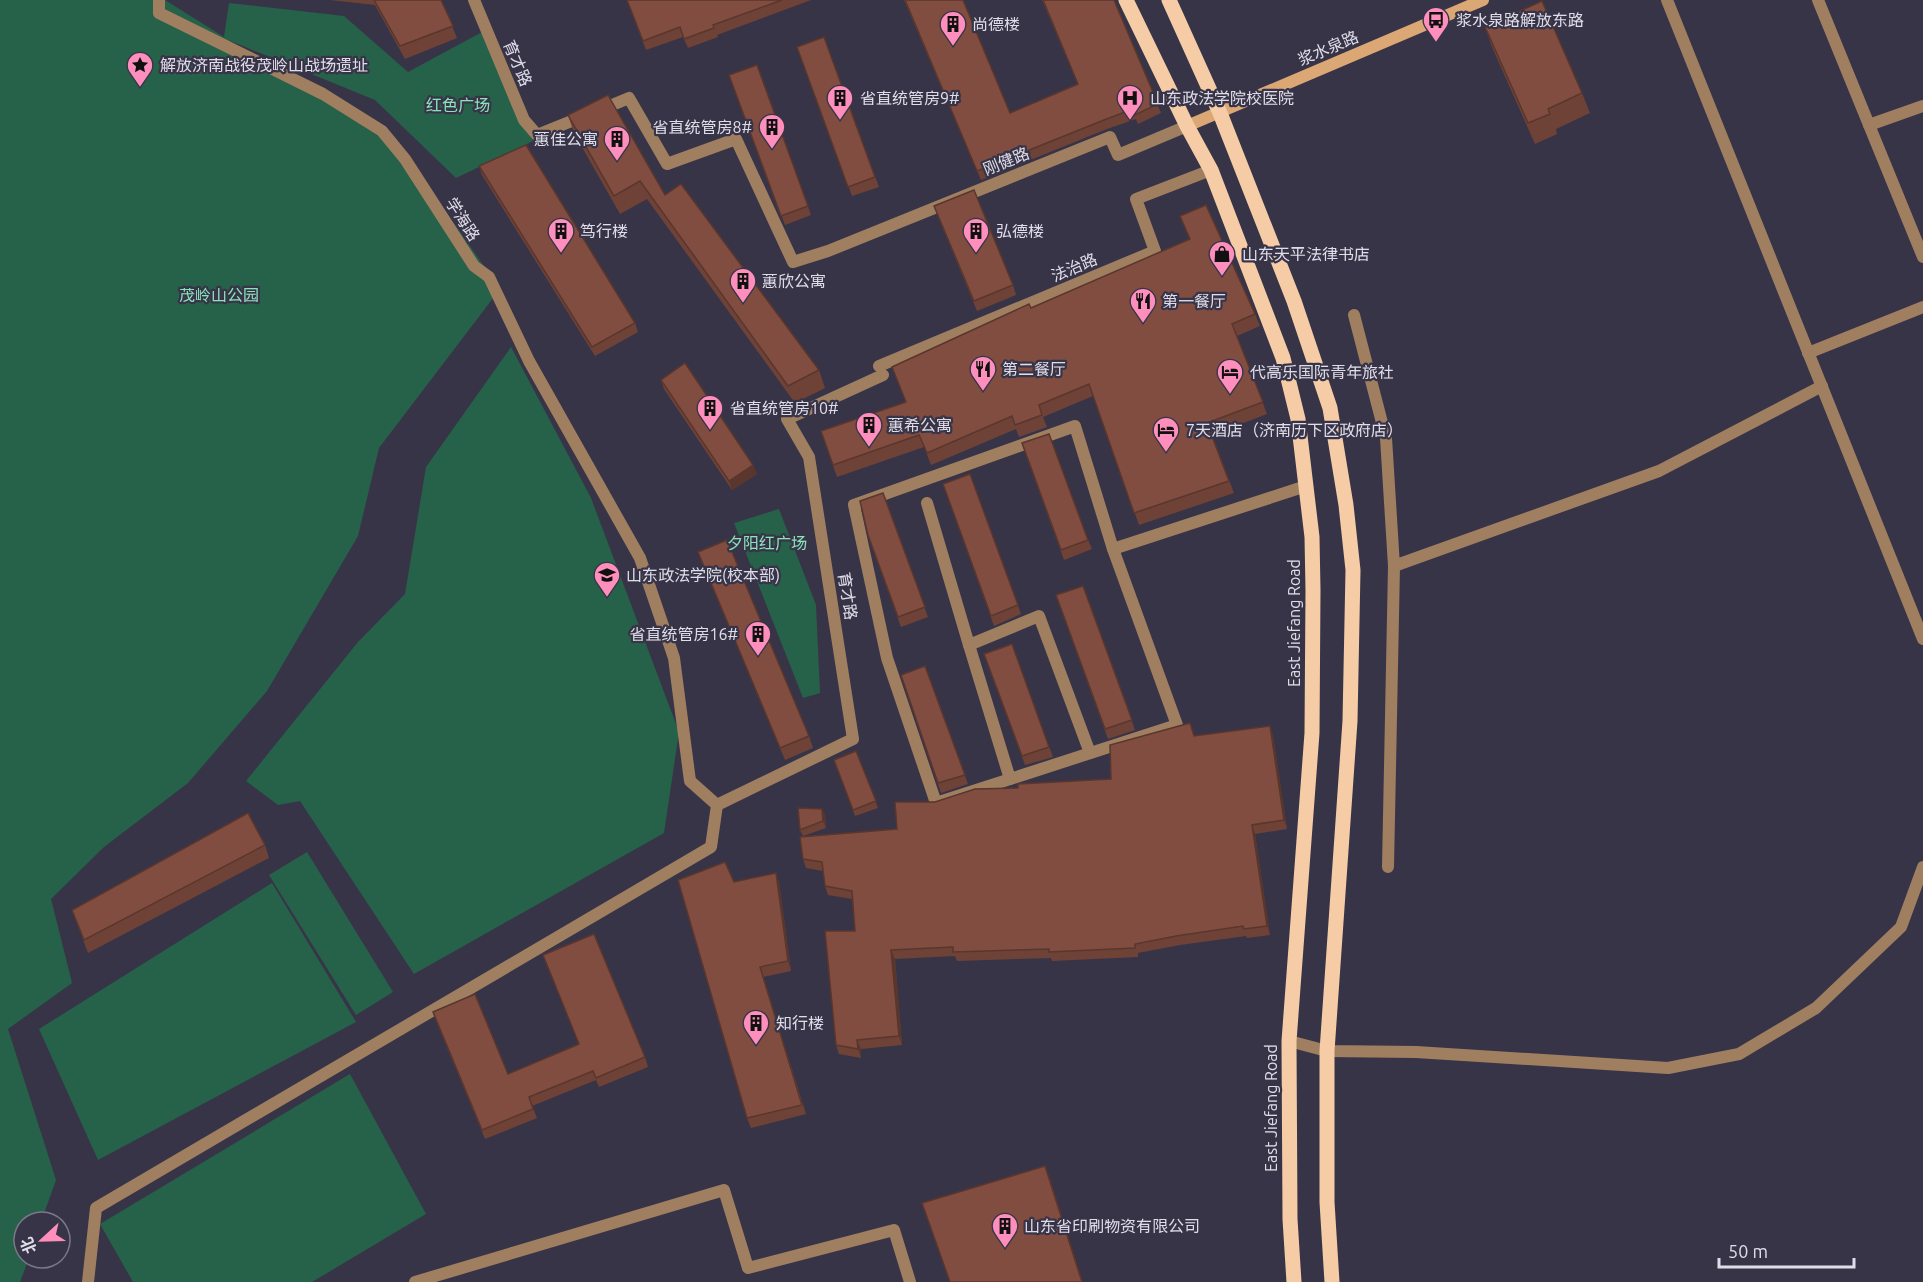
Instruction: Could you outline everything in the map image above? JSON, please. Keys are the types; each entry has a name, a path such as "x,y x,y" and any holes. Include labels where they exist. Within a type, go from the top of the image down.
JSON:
{"main road":[{"name":"East Jiefang Road","path":"1126,0 1186,126 1211,170 1284,358 1298,419 1312,537 1312,733 1289,1041 1290,1219 1294,1282"},
{"path":"1169,0 1220,113 1294,301 1330,408 1346,505 1353,570 1350,721 1327,1051 1327,1202 1332,1282"},
{"name":"浆水泉路","path":"1186,126 1482,0"}],"street":[{"name":"学海路","path":"159,0 159,13 322,94 382,131 405,159 474,266 489,277 529,361 640,558 674,658 690,781 717,805"},
{"name":"育才路","path":"474,0 524,120 537,135 628,98 668,164 736,139 793,262 828,251"},
{"path":"1667,0 1923,639"},
{"path":"1818,0 1923,257"},
{"path":"1869,125 1923,106"},
{"name":"刚健路","path":"828,251 1110,137 1118,154 1186,126"},
{"name":"法治路","path":"881,371 1155,251 1136,199 1211,170"},
{"path":"1808,352 1923,307"},
{"path":"1354,315 1386,438 1394,566 1388,867"},
{"name":"育才路","path":"717,805 853,739 809,457 786,419 881,371"},
{"path":"1394,566 1659,471 1822,386"},
{"path":"1075,426 1113,549 1177,725 936,803 887,658 854,505 1075,426"},
{"path":"1113,549 1306,486"},
{"path":"927,503 1010,779"},
{"path":"969,645 1039,616 1090,753"},
{"path":"88,1282 96,1208 711,848 717,805"},
{"path":"1289,1041 1327,1051 1416,1052 1668,1068 1739,1054 1816,1008 1901,927 1923,867"},
{"path":"415,1282 724,1190 748,1268 894,1230 910,1282"}],"green space":[{"name":"茂岭山公园","path":"0,0 165,0 224,37 229,3 344,16 408,72 482,32 533,141 456,178 375,100 228,40 404,152 500,289 379,448 358,536 267,691 188,783 104,847 51,899 72,983 8,1029 56,1180 45,1210 12,1210 12,1270 24,1270 20,1282 0,1282"},
{"path":"511,347 591,498 679,732 664,833 414,974 300,801 278,805 246,781 358,642 405,594 426,467"},
{"name":"夕阳红广场","path":"779,509 816,605 820,693 803,698 734,523"},
{"path":"307,852 393,992 356,1015 269,875"},
{"path":"272,883 356,1022 98,1160 39,1029"},
{"path":"350,1074 426,1214 312,1282 133,1282 100,1224"}],"building":[{"path":"374,0 441,0 453,26 400,46"},
{"path":"627,0 782,0 713,25 714,28 684,39 680,27 643,41"},
{"name":"尚德楼","path":"905,0 963,0 1010,113 1078,84 1043,0 1114,0 1158,104 1135,115 1133,109 977,171"},
{"path":"1542,1 1582,93 1548,109 1550,114 1528,123 1485,27"},
{"name":"省直统管房9#","path":"824,37 875,177 848,187 797,47"},
{"name":"省直统管房8#","path":"757,65 808,206 781,216 729,75"},
{"path":"608,95 665,195 681,184 819,370 788,386 640,181 614,196 568,115"},
{"name":"笃行楼","path":"526,145 635,323 592,347 479,166"},
{"name":"弘德楼","path":"974,190 1013,285 974,301 934,206"},
{"path":"1206,205 1255,314 1232,324 1263,402 1207,423 1229,481 1134,513 1089,384 1039,405 1042,415 1015,425 1012,416 927,453 919,435 833,465 821,431 906,402 892,367 1029,304 1031,308 1190,239 1180,216"},
{"name":"省直统管房10#","path":"685,363 753,465 729,481 661,380"},
{"path":"1049,434 1088,540 1061,550 1022,443"},
{"path":"970,474 1018,605 991,616 943,484"},
{"path":"883,493 925,607 898,617 868,535 860,501"},
{"name":"省直统管房16#","path":"727,540 809,736 780,748 698,552"},
{"path":"1083,586 1132,720 1105,729 1056,595"},
{"path":"1012,644 1049,747 1022,756 984,654"},
{"path":"925,666 965,775 938,783 901,675"},
{"path":"1190,723 1194,736 1270,726 1284,820 1252,825 1267,926 1244,929 1243,926 1176,936 1135,944 1135,948 1049,952 1049,949 953,952 953,947 891,950 899,1036 857,1040 858,1049 836,1045 825,931 855,931 852,891 825,886 822,862 803,859 800,837 897,829 895,802 935,802 975,789 1018,788 1018,784 1111,779 1110,745"},
{"path":"856,751 876,801 853,810 834,760"},
{"path":"798,808 822,809 823,821 800,830"},
{"path":"248,813 265,845 84,940 72,910"},
{"name":"知行楼","path":"725,862 734,882 776,873 788,961 760,967 802,1105 747,1118 678,880"},
{"path":"594,934 645,1057 596,1078 593,1071 529,1097 533,1109 482,1130 433,1012 475,994 508,1074 579,1044 543,955"},
{"name":"山东省印刷物资有限公司","path":"1045,1166 1082,1282 950,1282 922,1203"}],"place":[{"name":"浆水泉路解放东路","path":"1436,43"},
{"name":"尚德楼","path":"953,47"},
{"name":"解放济南战役茂岭山战场遗址","path":"140,88"},
{"name":"省直统管房9#","path":"840,121"},
{"name":"山东政法学院校医院","path":"1130,121"},
{"name":"省直统管房8#","path":"772,150"},
{"name":"蕙佳公寓","path":"617,162"},
{"name":"笃行楼","path":"561,254"},
{"name":"弘德楼","path":"976,254"},
{"name":"山东天平法律书店","path":"1222,277"},
{"name":"蕙欣公寓","path":"743,304"},
{"name":"第一餐厅","path":"1143,324"},
{"name":"第二餐厅","path":"983,392"},
{"name":"代高乐国际青年旅社","path":"1230,395"},
{"name":"省直统管房10#","path":"710,431"},
{"name":"蕙希公寓","path":"869,448"},
{"name":"7天酒店（济南历下区政府店）","path":"1166,453"},
{"name":"山东政法学院(校本部)","path":"607,598"},
{"name":"省直统管房16#","path":"758,657"},
{"name":"知行楼","path":"756,1046"},
{"name":"山东省印刷物资有限公司","path":"1005,1249"}],"park label":[{"name":"红色广场","path":"458,105"}]}
